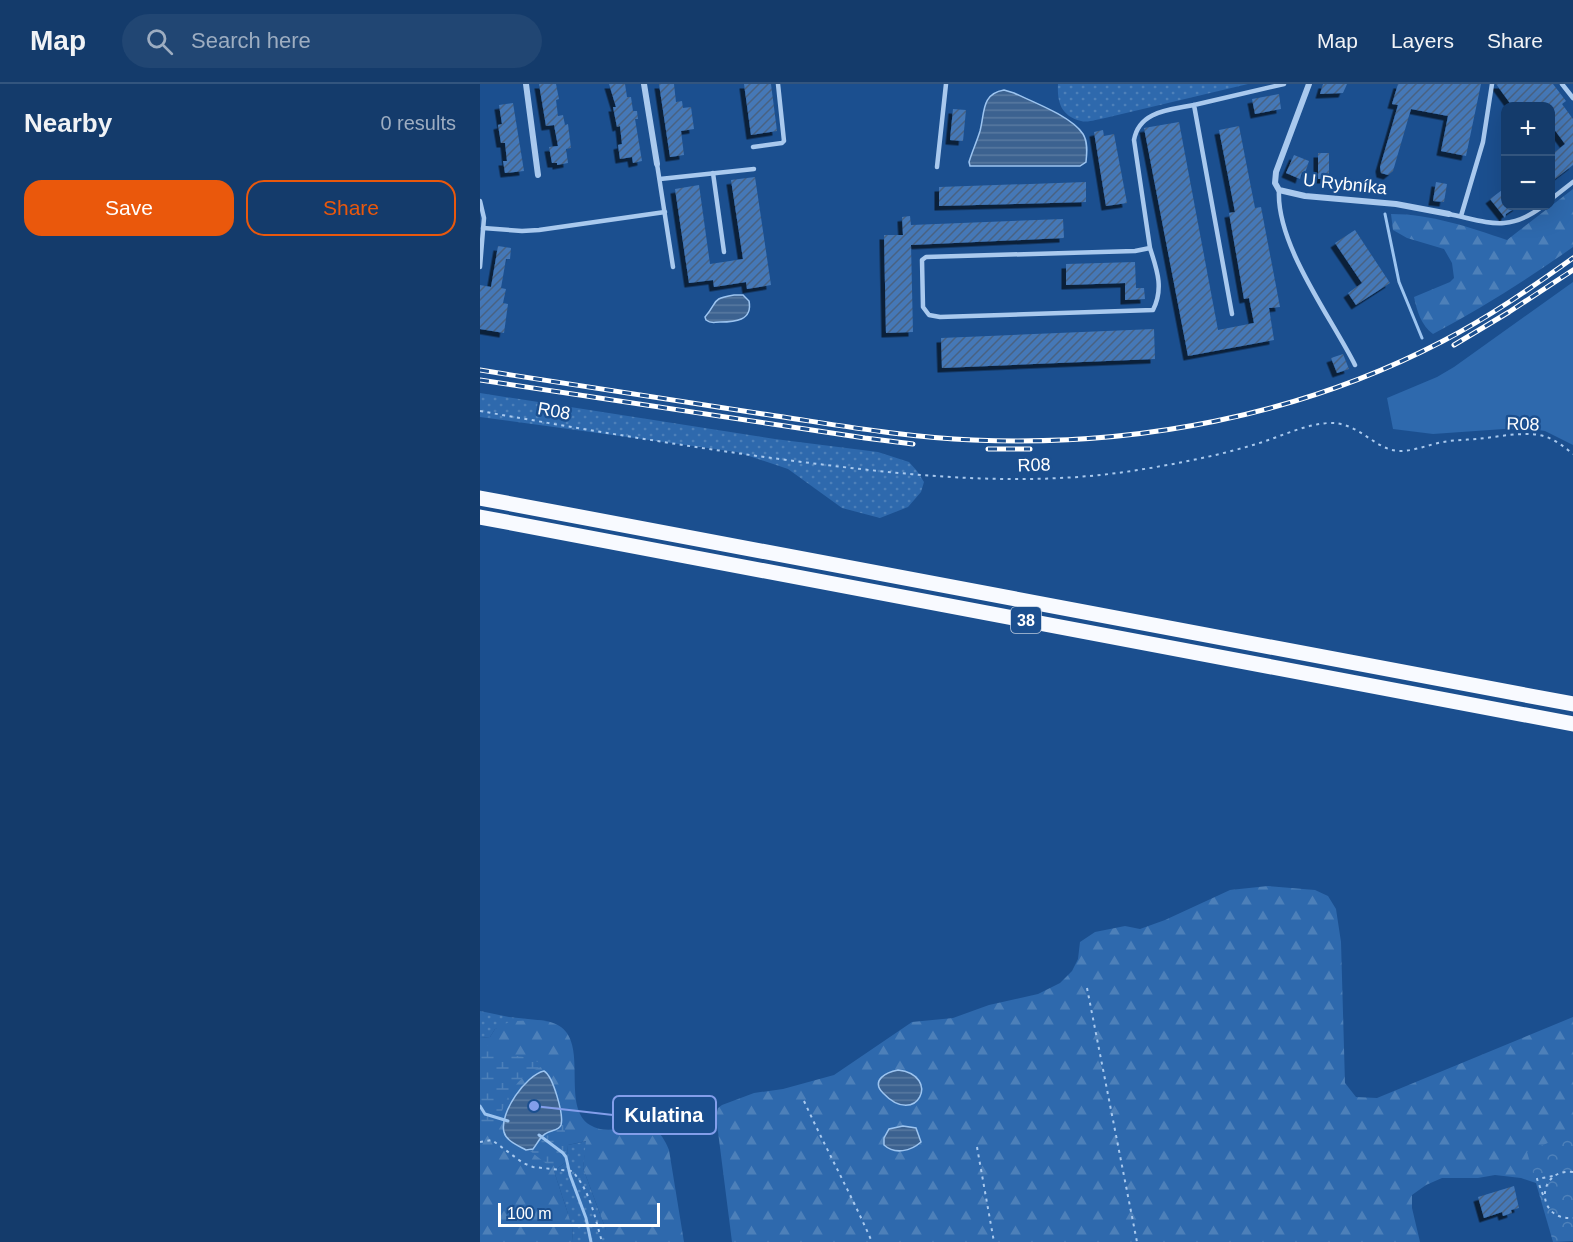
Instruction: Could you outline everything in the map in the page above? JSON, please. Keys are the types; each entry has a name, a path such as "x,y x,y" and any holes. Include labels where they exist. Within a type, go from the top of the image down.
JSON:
{"highway":[{"name":"38","path":"480,498 1573,704"},
{"name":"38","path":"480,517 1573,724"}],"street":[{"path":"526,84 538,175"},
{"path":"644,84 657,164"},
{"name":"U Rybníka","path":"1309,84 1276,172 1275,183 1279,190 1305,196 1396,204 1449,214"}],"lane":[{"path":"753,147 784,141 778,84"},
{"path":"937,167 946,84"},
{"path":"1150,248 1135,251 926,257 922,260 923,307 929,315 940,316 1153,310 1158,300 1160,287 1150,248 1134,140 1135,131 1142,121 1152,114 1284,84"},
{"path":"1461,216 1483,142 1492,84"},
{"path":"1562,84 1573,98"},
{"path":"1194,105 1232,314"},
{"path":"657,164 673,267"},
{"path":"660,178 754,169"},
{"path":"713,173 724,252"},
{"path":"1555,197 1573,182"},
{"path":"1279,190 1280,207 1298,260 1355,365"},
{"path":"480,201 483,210 480,267"},
{"path":"1449,214 1496,224 1511,224 1538,210"},
{"path":"483,228 539,230 664,212"}],"path":[{"name":"R08","path":"480,411 705,449 859,469 990,480 1047,479 1140,470 1253,445 1312,426 1330,423 1345,424 1388,449 1397,451 1439,443 1540,435 1561,444 1573,454"},
{"path":"1087,988 1137,1242"},
{"path":"804,1101 872,1242"},
{"path":"480,1142 492,1140 533,1167 574,1173 588,1198 602,1242"},
{"path":"977,1147 994,1242"},
{"path":"1572,1172 1538,1179 1549,1209 1557,1216 1573,1218"},
{"path":"1545,1200 1547,1185 1556,1175"}],"green space":[{"path":"1058,84 1248,84 1087,122 1074,119 1065,112 1058,97"},
{"path":"1573,189 1573,247 1522,282 1433,334 1420,317 1414,297 1450,282 1454,278 1452,263 1444,249 1407,238 1393,230 1391,214 1435,219 1507,240 1546,210 1555,210 1555,203"},
{"path":"1573,282 1573,445 1545,431 1531,429 1433,434 1393,429 1387,398 1437,377 1454,367"},
{"path":"480,393 775,439 878,452 909,462 924,482 921,492 908,507 880,518 842,508 788,469 737,452 480,417"},
{"path":"1268,886 1315,890 1328,896 1336,909 1341,942 1345,1083 1356,1097 1377,1098 1573,1017 1573,1167 1542,1185 1521,1178 1495,1175 1478,1178 1442,1178 1426,1185 1412,1195 1412,1208 1420,1242 732,1242 716,1116 718,1108 722,1105 754,1093 783,1089 834,1075 912,1022 953,1018 989,1005 1038,994 1060,983 1072,971 1078,959 1080,942 1095,932 1125,926 1140,929 1230,890","holes":["906,1071 915,1076 921,1085 918,1101 908,1105 898,1103"]},
{"path":"480,1011 547,1021 532,1021 495,1029 490,1037 480,1038"},
{"path":"530,1020 550,1022 561,1027 569,1036 573,1048 577,1105 582,1116 590,1125 601,1129 612,1129 643,1125 661,1135 669,1150 684,1242 606,1242 606,1230 583,1168 586,1141 568,1145 567,1161 554,1171 572,1226 573,1242 480,1242 480,1038 490,1037 495,1029 511,1021","holes":["540,1072 548,1073 562,1120 542,1136 530,1151 526,1150 506,1136 512,1107 519,1093 531,1079"]},
{"path":"480,1041 506,1056 521,1056 546,1065 527,1074 514,1087 498,1123 480,1128"},
{"path":"562,1120 567,1142 565,1155 562,1160 548,1165 530,1151 546,1133 561,1126"},
{"path":"1573,1132 1573,1241 1553,1242 1527,1152"},
{"path":"587,1141 583,1168 606,1230 606,1242 573,1242 572,1226 554,1171 567,1161 568,1145"}],"shaded area":[{"path":"1004,90 1051,110 1077,127 1086,140 1086,162 1080,166 970,166 969,162 980,131 985,105 991,95"},
{"path":"743,295 749,301 748,313 745,316 731,322 706,320 705,317 718,300"},
{"path":"898,1070 911,1074 919,1081 922,1089 920,1097 914,1103 906,1105 895,1103 879,1088 878,1084 882,1077"},
{"path":"544,1071 551,1080 557,1096 561,1125 543,1135 533,1149 526,1150 513,1143 505,1135 506,1115 522,1087"},
{"path":"903,1126 916,1128 921,1142 903,1151 893,1150 884,1145 884,1138 889,1129"}],"building":[{"path":"539,84 556,84 559,99 556,100 558,116 563,115 565,125 568,124 571,148 566,149 568,163 557,165 557,163 552,163 549,147 558,146 554,125 546,126"},
{"path":"609,84 625,84 627,97 631,97 633,111 637,111 638,119 635,119 642,161 633,163 632,157 620,159 618,145 622,144 620,126 617,127 613,107 616,107"},
{"path":"659,84 674,84 676,102 682,101 683,108 691,107 694,129 681,131 684,155 670,157"},
{"path":"744,84 771,84 777,131 751,135"},
{"path":"1323,84 1347,84 1343,93 1320,94"},
{"path":"1398,84 1481,84 1466,156 1441,151 1448,116 1411,109 1393,171 1388,175 1381,173 1380,167 1398,105 1392,104"},
{"path":"1496,84 1553,84 1566,101 1562,104 1573,119 1573,165 1555,179 1555,152 1565,144 1555,130 1555,102 1509,102"},
{"path":"1279,94 1281,109 1255,114 1252,99"},
{"path":"513,103 524,171 505,173 503,161 507,161 505,143 501,143 498,125 502,124 499,105"},
{"path":"953,109 966,110 963,141 950,140"},
{"path":"1179,122 1218,330 1254,323 1249,298 1244,299 1229,213 1235,212 1219,130 1239,126 1255,208 1261,207 1280,307 1269,308 1274,340 1188,356 1144,128"},
{"path":"1103,130 1104,136 1114,134 1127,203 1106,206 1094,132"},
{"path":"1318,153 1329,153 1329,179 1318,179"},
{"path":"1294,155 1309,161 1300,179 1286,173"},
{"path":"755,177 771,285 747,289 746,282 714,287 713,280 689,283 675,189 699,185 710,264 743,259 731,180"},
{"path":"1086,182 1086,202 939,206 939,187"},
{"path":"1436,182 1447,184 1444,202 1433,201"},
{"path":"1501,191 1501,210 1512,210 1506,214 1505,218 1490,199"},
{"path":"910,216 911,225 1063,219 1064,238 911,245 913,332 886,333 884,235 903,235 902,217"},
{"path":"1355,230 1390,283 1356,305 1348,293 1362,283 1335,243"},
{"path":"498,246 511,248 510,259 506,259 501,288 506,289 503,303 508,304 504,333 480,329 480,285 491,287"},
{"path":"1135,262 1136,288 1144,288 1145,299 1125,300 1125,283 1066,285 1066,264"},
{"path":"1154,329 1155,359 942,368 941,338"},
{"path":"1343,354 1349,369 1337,373 1331,358"},
{"path":"1514,1186 1519,1208 1503,1216 1502,1212 1484,1218 1478,1197"}],"waterway":[{"path":"1385,214 1399,282 1422,338"},
{"path":"480,1106 485,1114 508,1121"},
{"path":"539,1135 566,1157 570,1175 586,1218 591,1242"}],"railway":[{"path":"480,370 841,426 920,436 1034,441 1155,432 1274,407 1332,389 1388,367 1460,332 1510,302 1573,258"},
{"path":"1454,345 1573,270"},
{"path":"480,380 913,444"},
{"path":"988,449 1030,449"}],"place":[{"name":"Kulatina","path":"534,1106"}]}
